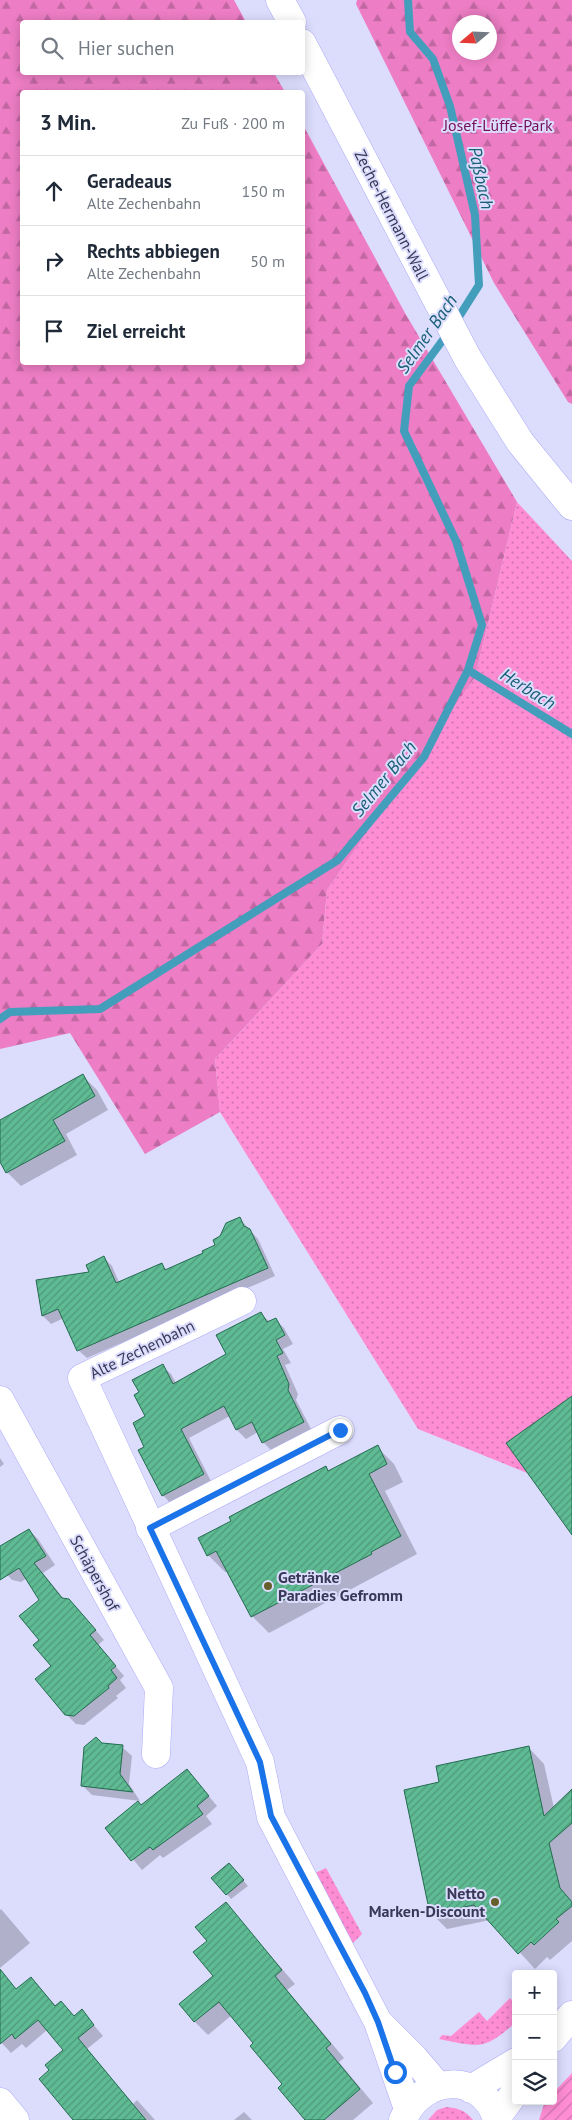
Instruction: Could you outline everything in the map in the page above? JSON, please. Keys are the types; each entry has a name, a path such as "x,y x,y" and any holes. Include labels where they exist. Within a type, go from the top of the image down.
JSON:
{"street":[{"path":"280,0 291,20"},
{"name":"Zeche-Hermann-Wall","path":"305,49 468,359 520,442 572,506"},
{"name":"Alte Zechenbahn","path":"242,1300 82,1378 260,1762 271,1816 378,2022 406,2115"},
{"name":"Schäpershof","path":"0,1400 159,1688 156,1754"},
{"path":"150,1528 340,1430"},
{"path":"557,2033 572,2015"},
{"name":"Alte Zechenbahn","path":"378,2022 414,2058 438,2086"},
{"path":"472,2089 512,2064"},
{"path":"406,2115 416,2099 426,2090 438,2086 450,2084 472,2089 491,2106 497,2118 512,2096"},
{"path":"0,2102 15,2120"}],"shaded area":[{"path":"517,502 572,561 572,1491 418,1429 220,1112 215,1059 322,944 327,890 475,677"},
{"path":"326,1868 362,1934 352,1944 315,1873"},
{"path":"510,1998 512,2000 512,2025 496,2038 473,2045 439,2039 442,2035 451,2036 479,2012 487,2021"},
{"path":"572,2073 572,2120 539,2120 544,2105 557,2105 557,2089"},
{"path":"446,2107 461,2110 473,2120 428,2120 437,2110"}],"green space":[{"path":"0,0 234,0 245,20 20,20 20,75 275,75 284,90 20,90 20,365 305,365 305,129 405,313 517,502 475,677 327,890 322,944 215,1059 220,1112 145,1154 70,1033 0,1049"},
{"name":"Josef-Lüffe-Park","path":"357,0 572,0 572,404 568,402 494,283 356,4"}],"building":[{"path":"83,1074 95,1096 53,1120 65,1141 6,1173 0,1162 0,1120"},
{"path":"240,1217 244,1226 250,1229 268,1268 77,1351 58,1309 42,1316 36,1280 89,1272 86,1265 104,1256 116,1283 162,1263 165,1270 203,1253 202,1251 215,1245 213,1240 220,1236 226,1223"},
{"path":"261,1312 267,1322 276,1318 285,1335 276,1340 283,1353 277,1356 289,1384 288,1390 304,1422 262,1443 252,1422 236,1430 224,1406 181,1429 204,1474 162,1496 138,1450 144,1447 133,1423 145,1416 134,1395 139,1392 132,1380 163,1364 173,1384 226,1354 216,1335"},
{"path":"572,1396 572,1535 506,1443"},
{"path":"378,1445 387,1464 369,1474 401,1536 371,1552 372,1554 251,1617 216,1551 207,1556 198,1538 231,1521 229,1517 326,1466 328,1471"},
{"path":"29,1529 46,1556 34,1563 62,1598 69,1599 96,1630 90,1635 116,1666 111,1670 117,1678 108,1686 109,1688 74,1716 65,1715 35,1679 51,1666 33,1645 39,1640 19,1616 39,1600 19,1568 0,1580 0,1546"},
{"path":"96,1737 102,1743 123,1745 120,1774 133,1792 81,1786 84,1747"},
{"path":"529,1746 544,1816 572,1789 572,1823 549,1843 560,1888 572,1902 572,1906 556,1919 559,1922 534,1945 531,1942 518,1954 474,1905 430,1914 404,1790 439,1782 436,1766"},
{"path":"187,1769 209,1796 197,1806 203,1814 153,1850 150,1847 131,1861 105,1828 138,1801 141,1805"},
{"path":"229,1863 244,1880 226,1895 211,1878"},
{"path":"226,1902 282,1970 275,1976 331,2044 326,2048 360,2089 324,2120 305,2120 278,2088 282,2084 250,2046 253,2043 219,2002 194,2022 179,2004 213,1976 193,1952 207,1941 195,1927"},
{"path":"0,1969 16,1989 31,1977 55,2006 61,2001 74,2016 82,2009 94,2025 78,2038 146,2120 73,2120 39,2079 49,2070 45,2065 63,2050 38,2020 15,2039 12,2034 0,2044"}],"waterway":[{"name":"Paßbach","path":"408,0 410,32 433,59 450,106 475,215 479,285 455,323"},
{"name":"Selmer Bach","path":"0,1019 10,1012 100,1009 338,860 424,757 468,670 482,625 456,541 404,431 409,386 448,333"},
{"name":"Herbach","path":"468,670 572,734"}],"place":[{"name":"Getränke Paradies Gefromm","path":"268,1586"},
{"name":"Netto Marken-Discount","path":"495,1902"}],"route":[{"path":"340,1430 150,1528 260,1762 271,1816 365,1993 378,2022 395,2072"}]}
